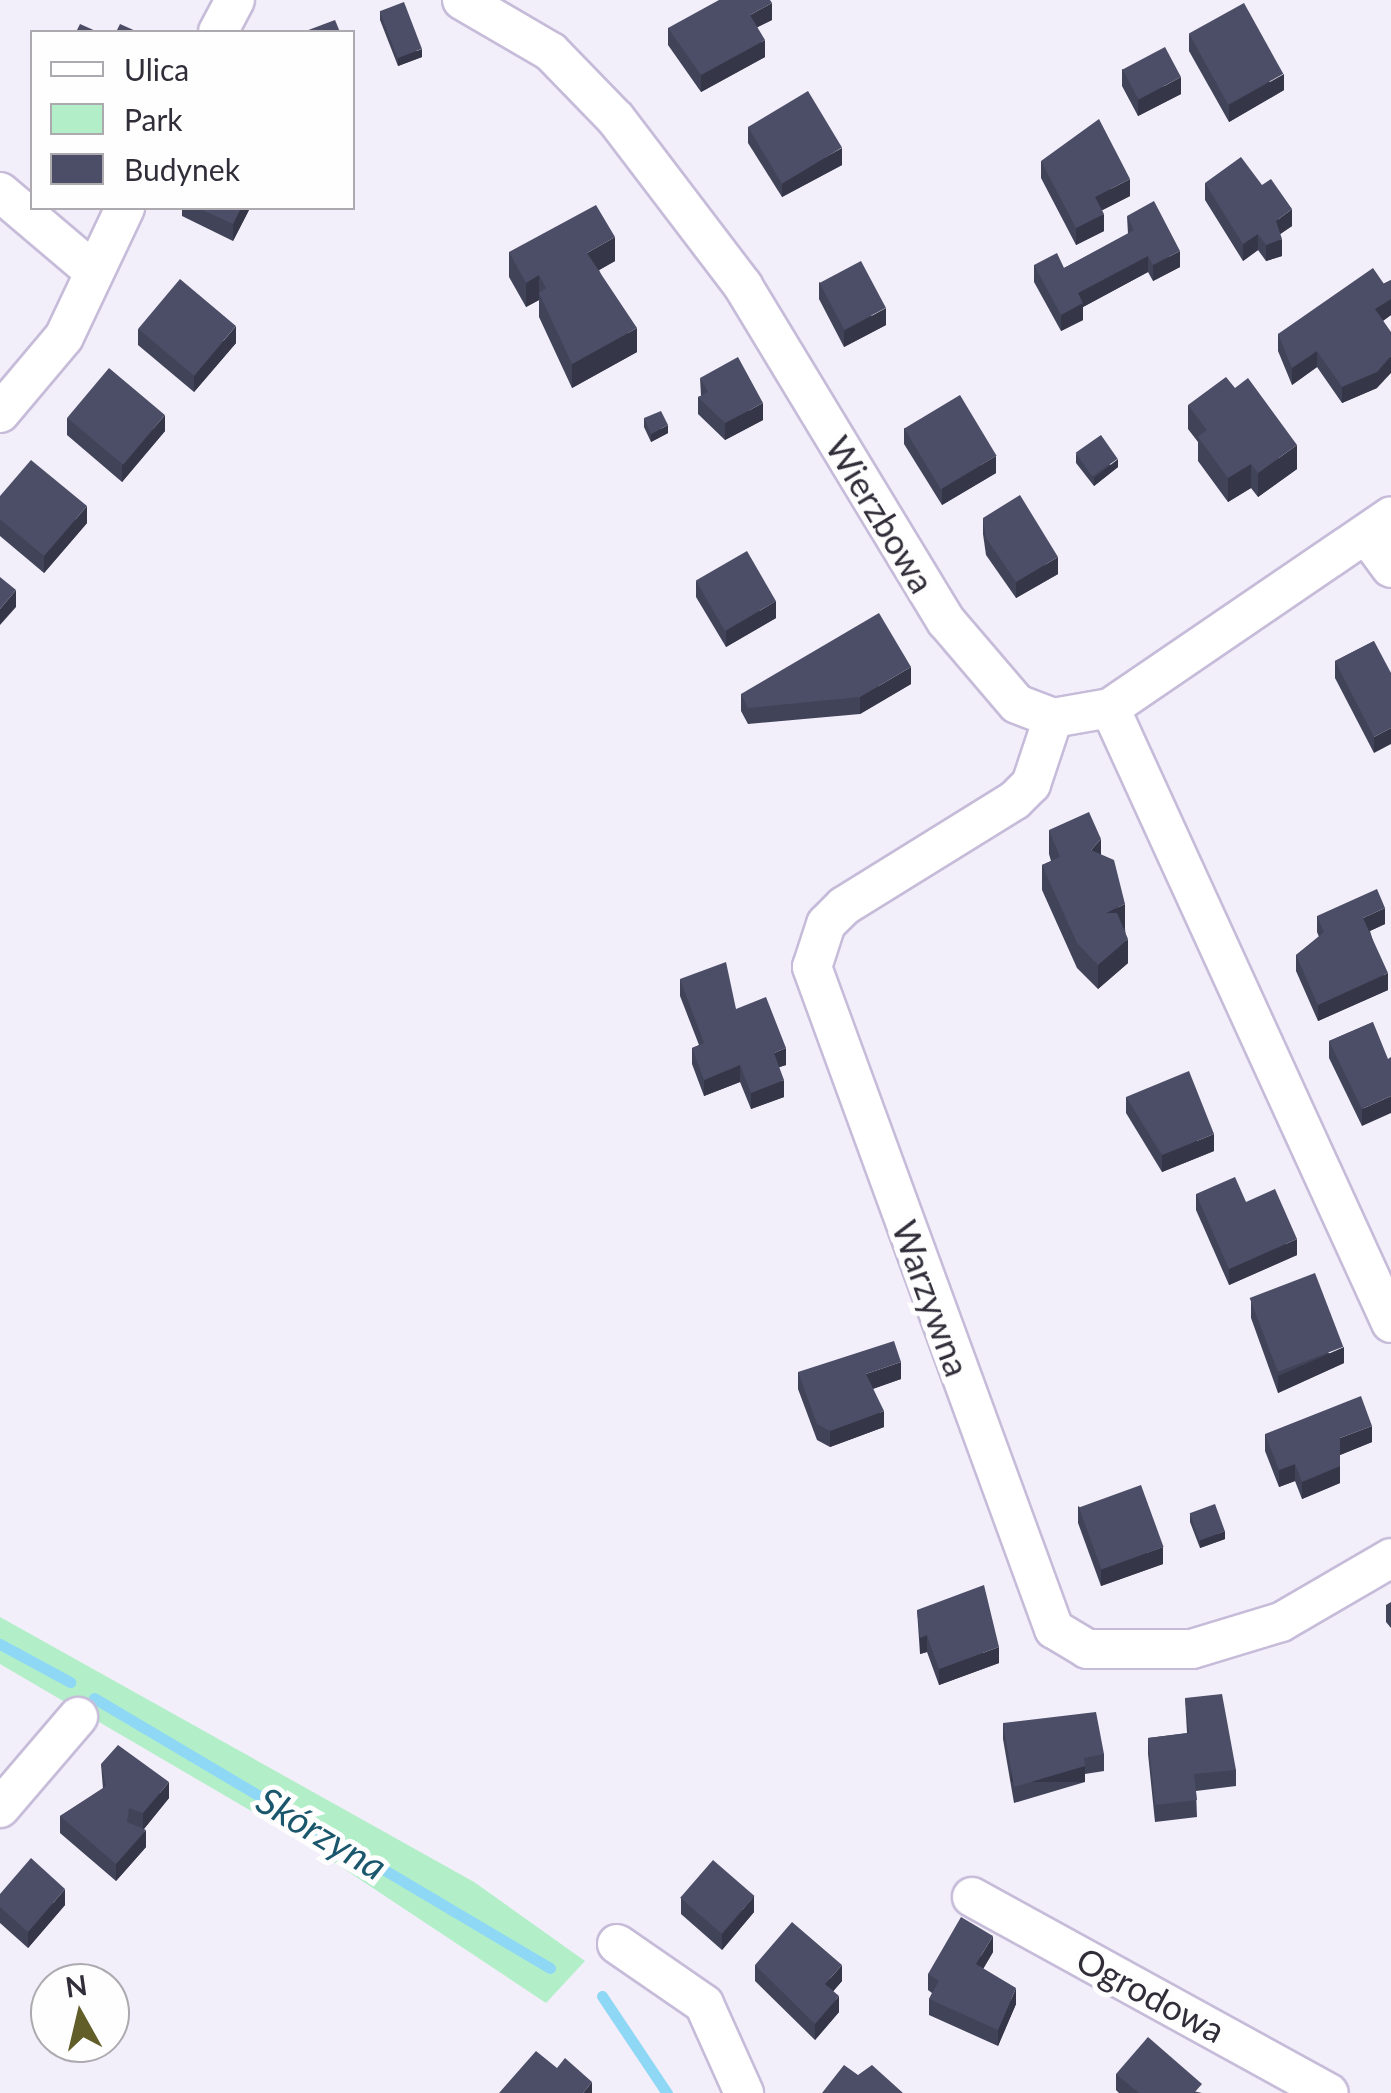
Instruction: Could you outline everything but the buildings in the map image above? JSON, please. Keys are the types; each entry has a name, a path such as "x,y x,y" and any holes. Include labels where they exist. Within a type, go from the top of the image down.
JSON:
{"street":[{"path":"219,30 235,0"},
{"name":"Wierzbowa","path":"462,0 550,52 616,120 743,286 977,665 1017,704 1053,718"},
{"path":"0,192 92,270"},
{"path":"0,413 64,337 92,270 124,210"},
{"path":"1053,718 1110,708 1378,525 1391,568"},
{"path":"1110,708 1391,1324"},
{"name":"Warzywna","path":"1053,718 1031,784 844,906 826,924 812,968 1054,1628 1086,1649 1192,1649 1281,1622 1391,1558"},
{"path":"0,1808 78,1717"},
{"name":"Ogrodowa","path":"972,1896 1329,2093"},
{"path":"617,1944 704,2004 744,2093"}],"green space":[{"path":"0,1617 474,1882 585,1961 546,2003 299,1839 0,1664"}],"waterway":[{"name":"Skórzyna","path":"0,1644 70,1682"},
{"name":"Skórzyna","path":"94,1698 550,1968"},
{"name":"Skórzyna","path":"602,1996 667,2093"}]}
